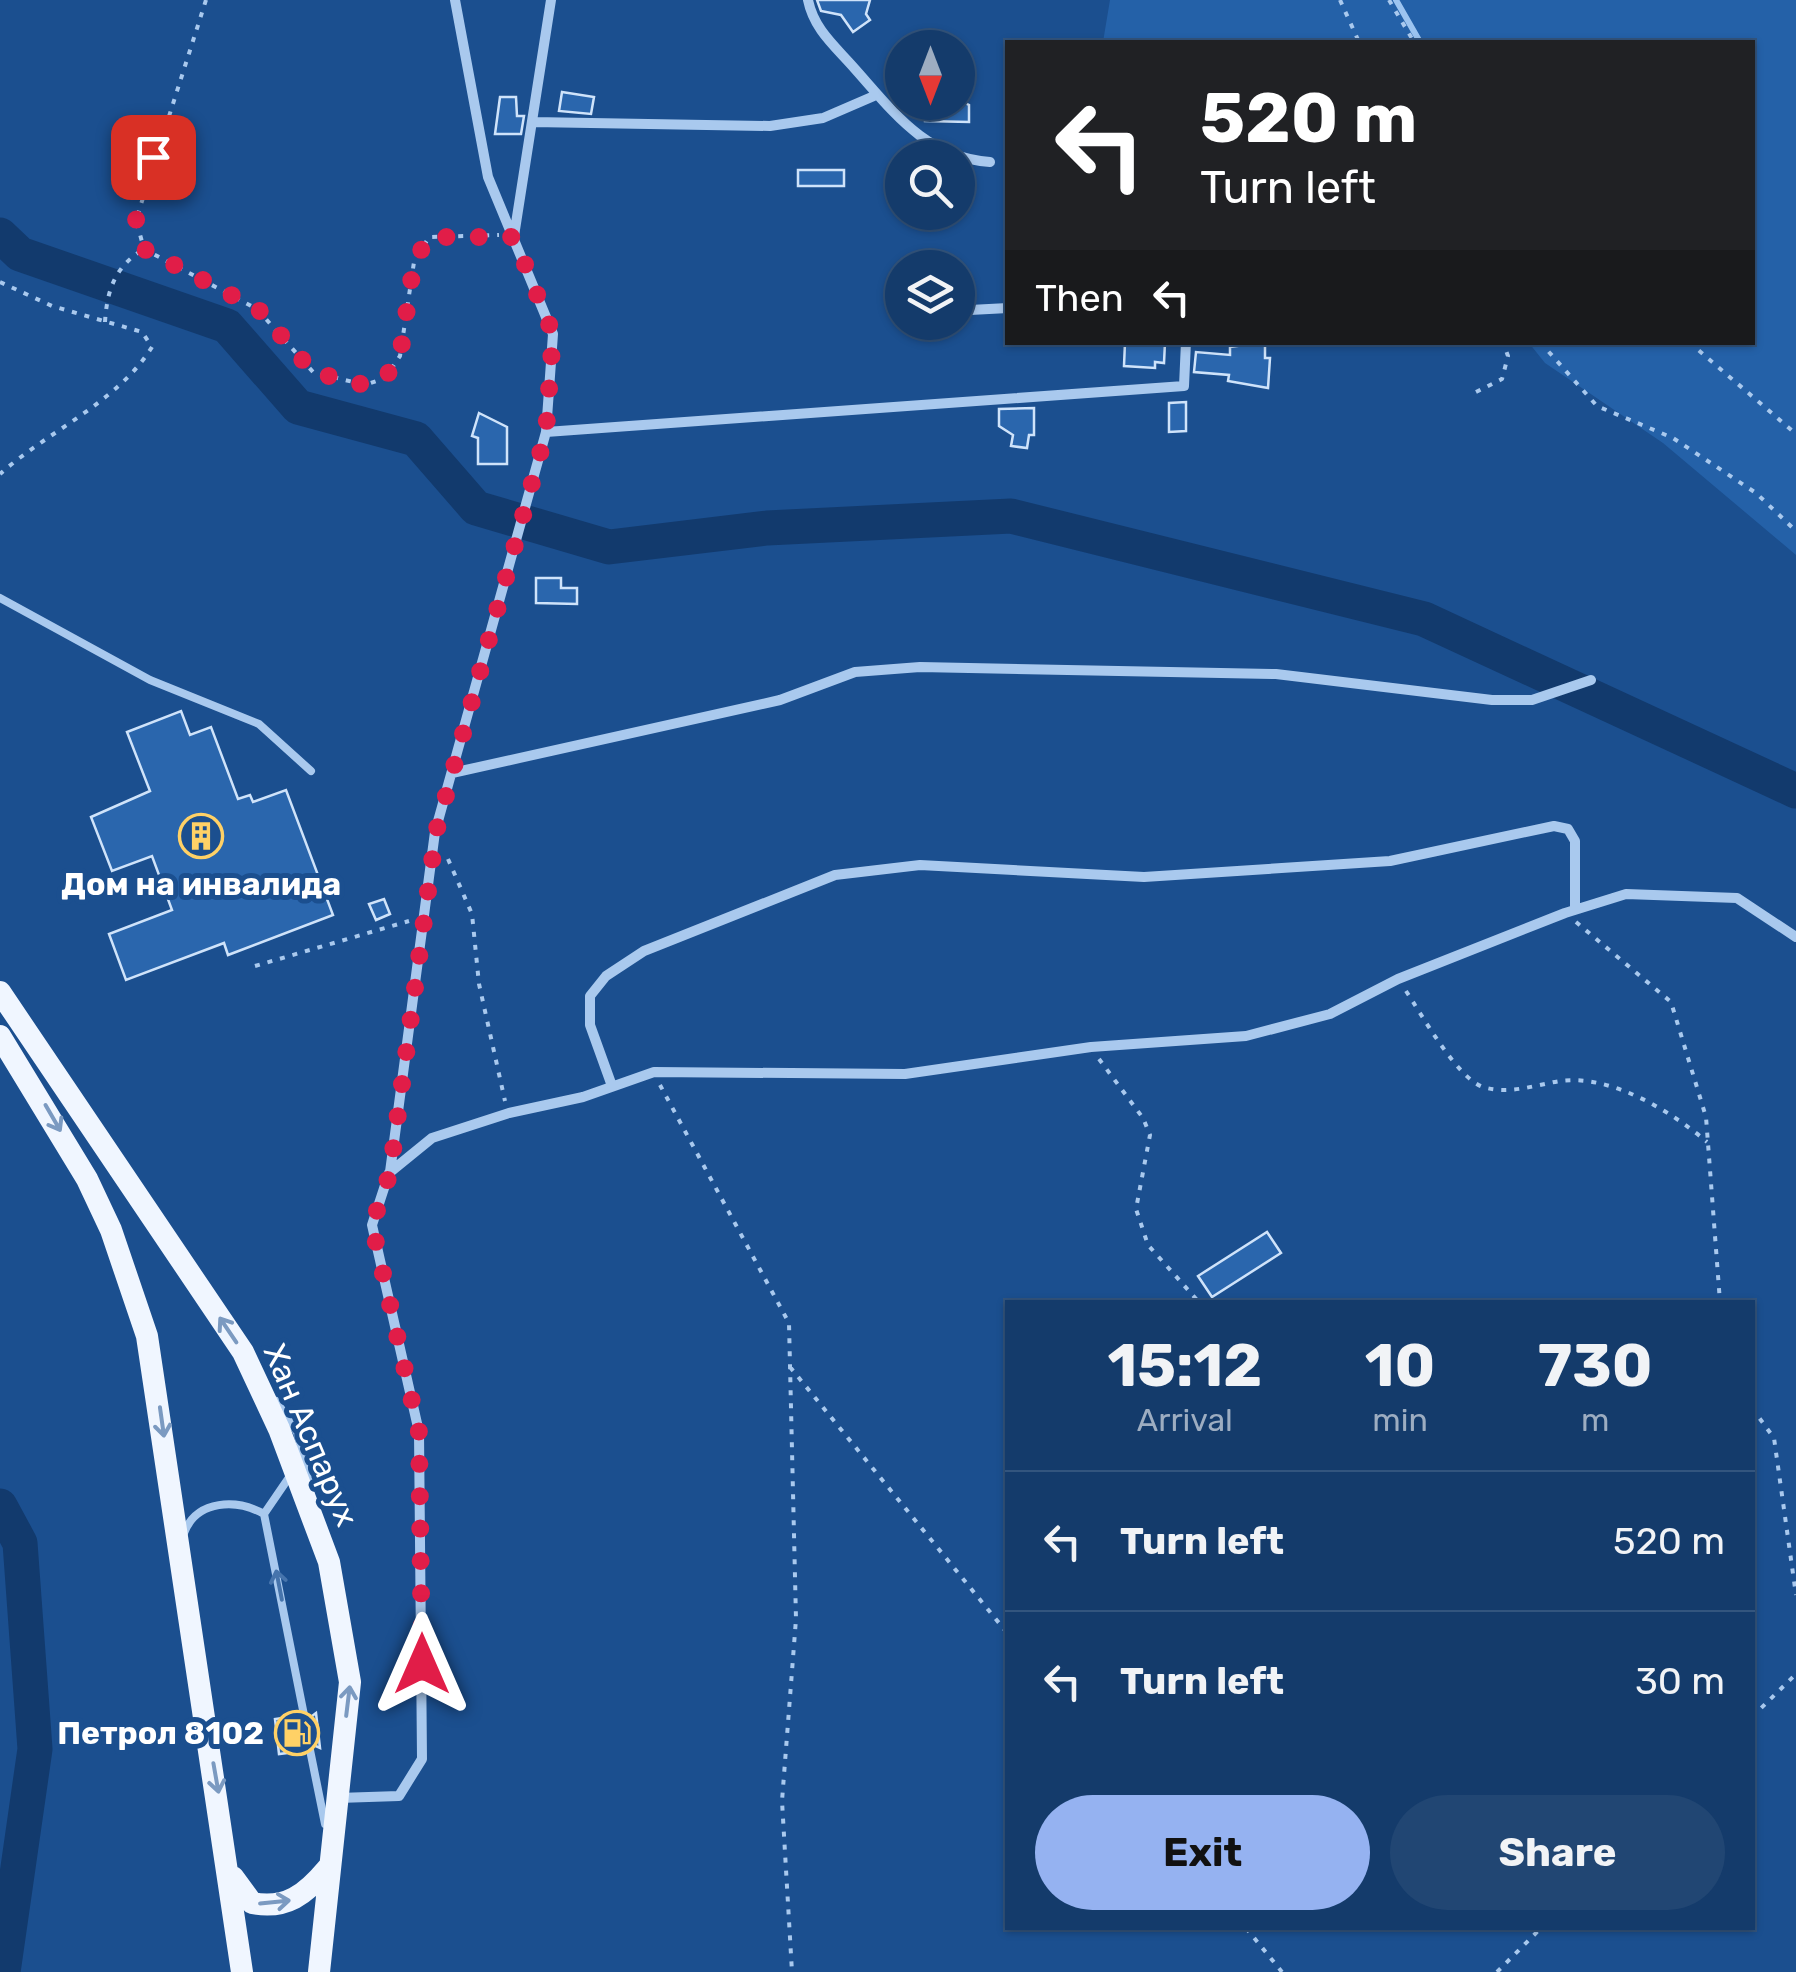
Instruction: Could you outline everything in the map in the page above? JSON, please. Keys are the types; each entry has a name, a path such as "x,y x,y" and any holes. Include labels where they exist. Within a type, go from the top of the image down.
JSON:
{"main road":[{"name":"Хан Аспарух","path":"0,992 258,1381 312,1513 343,1619 350,1682 328,1859 319,1972"},
{"path":"0,1036 87,1179 124,1266 147,1336 242,1972"},
{"path":"229,1869 243,1896 266,1906 294,1900 328,1859"}],"street":[{"path":"337,1798 399,1796 422,1759 419,1432 372,1225 390,1173 436,832 546,432 553,334 488,177 454,0"},
{"path":"514,237 551,0"},
{"path":"808,0 810,13 831,46 874,96 942,152 990,162"},
{"path":"533,122 770,126 823,118 874,96"},
{"path":"975,310 1005,308"},
{"path":"546,432 1184,386 1186,345"},
{"path":"452,773 780,700 855,672 920,667 1276,674 1492,700 1532,700 1591,680"},
{"path":"612,1086 590,1024 590,996 606,976 644,952 835,875 920,865 1144,877 1390,861 1554,826 1568,829 1576,842 1570,911"},
{"path":"390,1173 432,1138 654,1072 905,1074 1091,1048 1246,1036 1330,1014 1398,979 1570,911 1626,894 1737,898 1796,937"}],"lane":[{"path":"0,598 150,680 259,724 311,771"},
{"path":"258,1381 286,1412 297,1432 310,1476 312,1513"},
{"path":"294,1470 264,1514 304,1714"},
{"path":"180,1553 190,1520 210,1507 232,1503 264,1514"},
{"path":"310,1750 328,1859"}],"path":[{"path":"206,0 136,220 144,249 258,309 313,372 365,385 385,378 400,356 414,262 429,237 514,237"},
{"path":"1340,0 1357,40"},
{"path":"1389,0 1413,40"},
{"path":"105,322 107,291 126,259 144,249"},
{"path":"0,282 52,306 142,332 152,347 143,361 90,409 28,450 0,474"},
{"path":"1476,392 1502,379 1508,356 1504,345"},
{"path":"1543,345 1597,406 1673,438 1756,494 1796,531"},
{"path":"1693,345 1796,434"},
{"path":"436,832 472,914 478,984 508,1113"},
{"path":"1570,911 1671,1002 1706,1117 1720,1300"},
{"path":"255,966 383,925 424,918"},
{"path":"1398,979 1454,1062 1481,1086 1521,1090 1564,1080 1614,1088 1679,1118 1708,1144"},
{"path":"1091,1048 1144,1118 1150,1135 1136,1209 1148,1245 1198,1300"},
{"path":"654,1072 789,1323 796,1618 782,1801 792,1972"},
{"path":"790,1366 1005,1630"},
{"path":"1755,1412 1774,1438 1796,1595"},
{"path":"1755,1714 1796,1674"},
{"path":"1248,1930 1282,1972"},
{"path":"1496,1972 1539,1930"}],"shaded area":[{"path":"1110,0 1796,0 1796,555 1663,443 1545,363 1531,345 1755,345 1755,40 1103,40"}],"building":[{"path":"817,0 870,0 866,14 870,20 853,32 841,15 821,11"},
{"path":"562,92 594,97 591,114 559,111"},
{"path":"500,97 516,97 517,116 524,116 521,134 495,134"},
{"path":"969,120 969,122 925,121"},
{"path":"798,170 844,170 844,186 798,186"},
{"path":"1125,345 1165,345 1164,363 1155,362 1155,368 1124,366"},
{"path":"1265,345 1265,358 1270,358 1268,388 1228,381 1229,375 1194,372 1196,352 1230,355 1230,347"},
{"path":"1186,402 1186,431 1169,432 1169,403"},
{"path":"1034,408 1034,435 1029,435 1027,448 1011,446 1013,435 999,426 999,409"},
{"path":"479,413 507,427 507,464 478,464 478,438 472,436"},
{"path":"536,578 561,578 561,588 577,588 577,604 536,603"},
{"name":"Дом на инвалида","path":"181,711 190,735 211,727 238,799 250,795 253,802 286,790 333,915 228,955 224,943 126,980 109,934 172,910 152,856 112,871 91,817 150,791 127,732"},
{"path":"384,899 390,914 376,920 369,904"},
{"path":"1267,1232 1281,1253 1212,1297 1198,1276"},
{"name":"Петрол 8102","path":"316,1713 320,1748 309,1743 303,1751 279,1754 275,1719 296,1716 304,1722"}],"waterway":[{"path":"1396,0 1419,40"},
{"path":"0,235 20,254 227,326 298,407 416,439 476,508 609,547 767,528 1011,516 1424,619 1796,791"},
{"path":"0,1506 20,1543 35,1749 3,1972"}],"place":[{"name":"Дом на инвалида","path":"201,836"},
{"name":"Петрол 8102","path":"297,1733"}],"route":[{"path":"153,157 136,220 144,249 258,309 313,372 365,385 385,378 400,356 414,262 429,237 514,237 553,334 546,432 436,832 390,1173 372,1225 419,1432 422,1664"}]}
